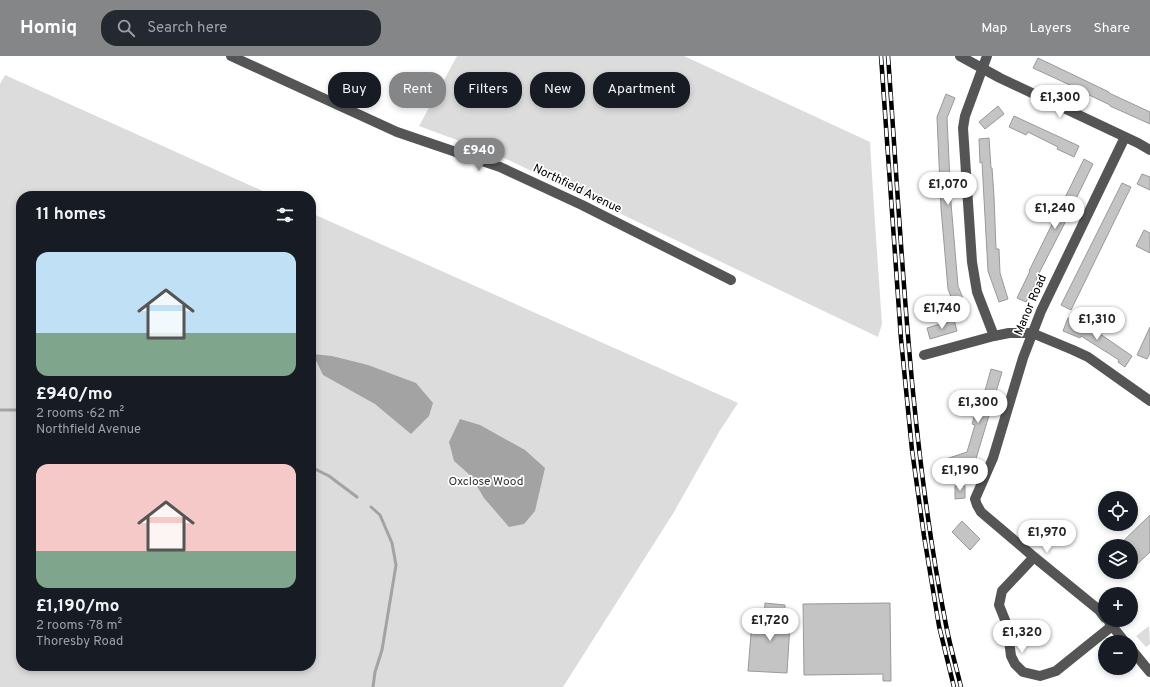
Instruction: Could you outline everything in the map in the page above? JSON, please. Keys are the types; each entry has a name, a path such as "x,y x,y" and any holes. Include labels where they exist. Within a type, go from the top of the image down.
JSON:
{"street":[{"name":"Northfield Avenue","path":"231,56 397,132 500,167 582,205 731,280"},
{"path":"960,56 1007,81 1125,136 1150,150"},
{"path":"987,56 965,116 963,128 972,262 977,292 994,336"},
{"name":"Manor Road","path":"1034,557 981,512 975,499 994,458 1023,358 1032,333 1125,136"},
{"path":"924,355 1008,333 1032,333 1074,350 1149,398"},
{"path":"1098,609 1034,557 1002,591 999,605 1007,624 1011,656 1015,664 1023,672 1040,676 1056,671 1106,627"},
{"path":"1113,627 1119,635"},
{"path":"1138,657 1150,672"}],"green space":[{"path":"457,56 684,56 870,142 882,324 878,337 500,156 419,126 429,108 446,108 446,76"},
{"name":"Oxclose Wood","path":"5,75 263,191 16,191 16,671 316,671 316,215 738,403 719,432 674,512 563,687 0,687 0,84"},
{"path":"1149,626 1150,644 1146,647 1138,638 1137,635"}],"shaded area":[{"path":"316,354 332,356 368,365 416,383 433,403 429,416 411,434 375,404 323,375 316,360"},
{"path":"460,419 480,425 525,450 545,468 535,511 524,524 509,527 484,498 471,476 454,461 449,442"}],"building":[{"path":"1038,58 1150,112 1150,124 1033,68"},
{"path":"946,94 955,98 947,118 951,203 958,286 968,311 958,315 948,289 941,208 937,117"},
{"path":"998,106 1004,114 985,129 979,122"},
{"path":"1014,116 1079,146 1074,157 1028,132 1026,135 1009,127"},
{"path":"989,138 994,197 996,249 999,249 1000,273 1008,299 999,302 988,271 982,162 980,163 979,139"},
{"path":"1084,159 1093,164 1026,302 1017,298"},
{"path":"1142,174 1150,177 1150,190 1137,184"},
{"path":"1122,183 1131,187 1071,310 1061,305"},
{"path":"1144,230 1150,233 1150,253 1136,246"},
{"path":"1068,318 1093,329 1132,356 1125,367 1118,362 1119,360 1081,336 1080,338 1063,331"},
{"path":"954,320 957,331 930,339 927,328"},
{"path":"1150,327 1150,353 1147,359 1137,355"},
{"path":"991,369 1002,372 975,462 961,458 964,466 947,471 943,460 967,452 975,425 972,424 979,401 982,402"},
{"path":"955,486 965,486 965,498 955,499"},
{"path":"1150,515 1150,552 1138,563 1138,539 1125,539 1133,531 1138,531 1138,527"},
{"path":"962,521 980,539 970,550 952,532"},
{"path":"765,603 785,605 784,624 790,624 787,673 748,671 752,622 764,622"},
{"path":"890,603 891,681 883,681 883,674 804,675 803,604"}],"waterway":[{"path":"0,410 16,410"},
{"path":"316,470 329,476 357,497"},
{"path":"371,507 380,515 392,543 396,565 382,650 375,672 373,687"}],"railway":[{"path":"881,56 901,339 912,450 939,626 954,687"},
{"path":"888,56 908,341 923,484 933,554 946,625 961,687"}]}
